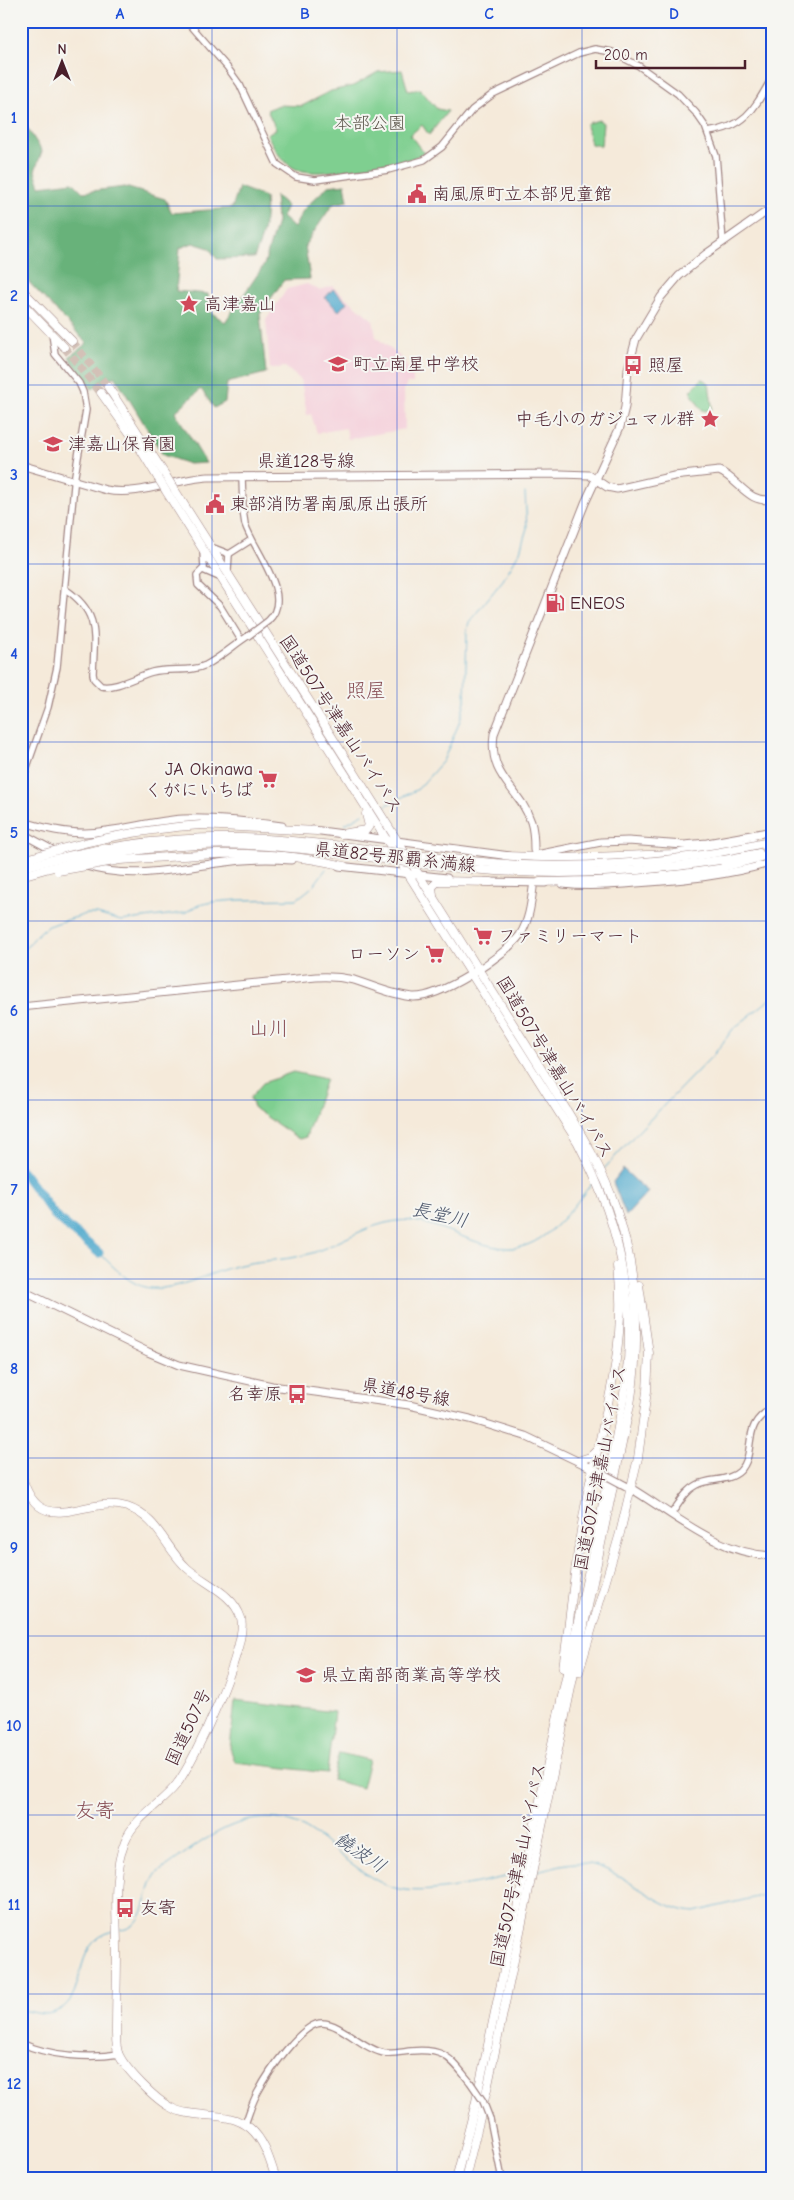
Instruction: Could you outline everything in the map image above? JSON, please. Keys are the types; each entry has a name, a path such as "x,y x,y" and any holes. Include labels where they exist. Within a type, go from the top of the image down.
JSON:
{"highway":[{"path":"21,289 72,341"},
{"path":"21,302 64,347"},
{"name":"国道507号津嘉山バイパス","path":"108,388 207,548 399,842 474,971"},
{"name":"国道507号津嘉山バイパス","path":"101,393 162,477"},
{"name":"国道507号津嘉山バイパス","path":"225,576 362,803 474,971 603,1175 623,1228 636,1301 635,1375 556,1738 527,1856 526,1881 488,2085 465,2179"},
{"path":"341,834 361,832 368,828 369,822 362,803"},
{"path":"21,861 123,835 174,826 200,825 317,831"},
{"path":"21,868 90,850 178,839 265,839 524,872 604,872 688,865 773,851"},
{"path":"506,856 578,858 674,854 773,840"},
{"path":"21,878 83,860 179,846 266,846 404,858 585,866 686,858 773,840"},
{"path":"540,882 593,881 703,872 733,865 773,851"},
{"path":"21,878 112,861 215,854 282,855 316,859 344,866"},
{"path":"433,898 432,887 438,882 491,882"},
{"name":"国道507号津嘉山バイパス","path":"456,2179 475,2106 526,1881 536,1855 556,1738 626,1380 629,1338 627,1295 612,1224 595,1176 568,1119"},
{"path":"556,1738 576,1574 596,1470 596,1451 608,1408 618,1353 620,1286 614,1234"},
{"path":"556,1738 638,1458 646,1400 649,1353 638,1278 633,1256 628,1250"},
{"path":"578,1461 590,1457 596,1451"},
{"name":"国道507号","path":"21,1474 29,1496 39,1506 46,1509 66,1512 108,1504 123,1505 142,1513 156,1525 186,1567 226,1596 236,1607 241,1619 242,1634 235,1658 188,1767 171,1792 130,1831 125,1842 118,1872 116,2033 119,2054"},
{"path":"119,2054 129,2068 170,2107 190,2113 221,2116 245,2124 258,2136 276,2179"}],"main road":[{"path":"769,21 773,26"},
{"path":"534,850 534,833 528,816 494,761 494,734 499,717 596,479 622,420 628,369 636,339 668,288 691,265 773,207"},
{"name":"県道128号線","path":"21,465 119,492 186,479 242,476 584,474 596,479 607,487 618,489 674,476 719,471 754,498 765,501 773,499"},
{"name":"県道82号那覇糸満線","path":"21,821 42,828 74,833 113,830 152,822 204,819 317,831 506,856 548,853 588,844 610,842 669,845 699,844 773,831"},
{"name":"県道82号那覇糸満線","path":"21,833 67,858 100,870 146,874 250,860 300,861 491,882 540,882 593,886 687,880 746,870 773,862"},
{"path":"21,1008 316,977 353,980 392,993 415,997 438,992 505,950 520,935 528,919 533,888"},
{"name":"県道48号線","path":"21,1290 148,1352 179,1364 286,1389 409,1405 511,1431 596,1470 728,1546 749,1554 773,1556"}],"street":[{"path":"187,21 240,85 276,164 296,177 306,180 388,170 424,160 442,147 463,119 488,97 587,50 596,49 612,52 653,75 688,104 708,132 717,164 723,242"},
{"path":"708,132 728,128 744,118 759,102 773,76"},
{"path":"21,784 52,693 57,667 75,480 85,417 85,401 78,382 55,354 52,333"},
{"path":"65,589 78,599 90,614 94,627 93,674 94,679 100,686 116,685 155,671 193,669 205,666 268,621 276,609 278,595 251,540 243,512 242,476"},
{"path":"203,570 225,576 229,554 251,540"},
{"path":"229,554 207,548 203,570 197,575 198,585 220,606 242,640"},
{"path":"671,1514 684,1495 696,1485 710,1480 729,1477 740,1471 747,1458 754,1424 773,1408"},
{"path":"245,2124 256,2094 266,2078 305,2029 315,2024 323,2023 331,2025 371,2048 383,2052 434,2050 443,2053 451,2059 483,2101 490,2119 502,2179"},
{"path":"21,2043 39,2049 71,2055 93,2057 119,2054"}],"shaded area":[{"name":"町立南星中学校","path":"307,284 319,290 332,286 373,320 376,337 404,360 410,375 413,373 413,383 407,383 404,389 405,429 348,439 346,428 317,433 311,414 307,415 301,380 285,367 270,369 266,320 287,289"}],"green space":[{"name":"本部公園","path":"402,70 408,91 420,89 437,109 448,111 429,135 422,125 410,135 424,153 410,159 367,167 332,172 315,172 302,171 292,167 280,157 274,148 267,134 276,129 267,110 279,105 302,106 331,91 353,86 378,72"},
{"path":"21,118 42,151 35,171 40,186 73,182 83,192 125,187 165,199 172,213 232,208 239,187 265,197 264,228 254,258 217,259 209,248 193,243 180,248 176,291 208,294 209,311 225,322 264,265 277,222 275,195 287,206 282,217 294,228 304,209 328,186 345,184 348,201 333,204 305,245 310,279 284,280 260,314 266,373 227,383 225,402 214,408 201,389 175,412 206,463 189,464 163,455 115,376 92,389 69,357 87,343 21,274"},
{"path":"599,120 603,123 601,146 591,144 586,126 588,123"},
{"path":"702,379 709,383 712,405 712,409 705,411 701,409 690,391"},
{"path":"293,1072 326,1079 306,1137 299,1139 255,1109 250,1098 263,1083"},
{"path":"235,1700 334,1712 327,1773 235,1762 230,1748"},
{"path":"339,1753 369,1760 362,1788 332,1780"}],"water":[{"path":"333,289 347,302 339,311 325,298"},
{"path":"623,1169 648,1192 626,1216 613,1182"}],"waterway":[{"path":"385,806 418,789 443,761 460,721 465,701 467,631 469,622 503,580 520,551 527,528 525,493"},
{"path":"345,824 363,814"},
{"path":"314,885 326,869"},
{"path":"21,953 48,926 86,914 97,914 121,921 184,913 199,905 212,902 297,899 311,888"},
{"name":"長堂川","path":"604,1169 715,1053 733,1029 773,997"},
{"name":"長堂川","path":"21,1170 55,1216 99,1253"},
{"name":"長堂川","path":"99,1253 129,1280 141,1286 164,1288 240,1265 306,1255 374,1226 396,1221 428,1224 493,1246 508,1248 524,1246 535,1242 554,1228 593,1182"},
{"name":"饒波川","path":"120,1930 129,1928 141,1916 149,1889 157,1873 190,1849 224,1829 242,1822 261,1819 281,1820 307,1829 370,1876 384,1884 399,1889 412,1891 443,1889 520,1874"},
{"name":"饒波川","path":"536,1871 571,1863 596,1866 609,1871 665,1903 679,1909 694,1912 773,1893"},
{"name":"饒波川","path":"21,2010 48,2014 64,2007 72,1997 84,1958 90,1946 99,1937 114,1931"}],"tunnel":[{"path":"72,341 108,387"},
{"path":"64,347 101,393"}],"place":[{"name":"南風原町立本部児童館","path":"417,194"},
{"name":"高津嘉山","path":"189,304"},
{"name":"町立南星中学校","path":"338,364"},
{"name":"照屋","path":"633,365"},
{"name":"中毛小のガジュマル群","path":"710,419"},
{"name":"津嘉山保育園","path":"53,444"},
{"name":"東部消防署南風原出張所","path":"215,504"},
{"name":"ENEOS","path":"555,603"},
{"name":"JA Okinawa くがにいちば","path":"268,779"},
{"name":"ファミリーマート","path":"483,936"},
{"name":"ローソン","path":"435,954"},
{"name":"名幸原","path":"297,1394"},
{"name":"県立南部商業高等学校","path":"306,1675"},
{"name":"友寄","path":"125,1908"}],"district":[{"name":"照屋","path":"366,690"},
{"name":"山川","path":"269,1028"},
{"name":"友寄","path":"95,1810"}]}
